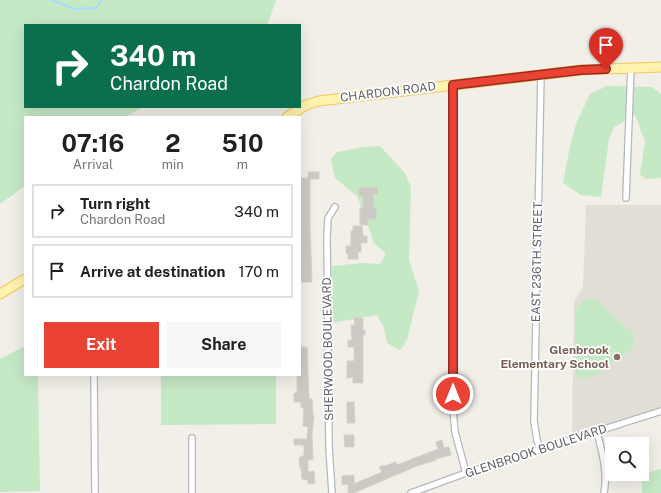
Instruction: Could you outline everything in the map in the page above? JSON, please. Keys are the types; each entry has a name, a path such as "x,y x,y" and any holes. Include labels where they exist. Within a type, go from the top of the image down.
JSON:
{"main road":[{"name":"CHARDON ROAD","path":"289,116 306,105 319,101 581,70 661,67"},
{"path":"0,294 24,281"}],"street":[{"path":"626,198 631,67"},
{"name":"EAST 236TH STREET","path":"540,450 534,421 541,74"},
{"path":"453,85 453,410 455,432 466,473"},
{"name":"SHERWOOD BOULEVARD","path":"332,493 329,447 327,237 328,218 335,207"},
{"path":"94,376 95,493"},
{"name":"GLENBROOK BOULEVARD","path":"411,493 466,473 661,411"},
{"path":"597,432 603,455 606,482 604,493"},
{"path":"192,438 192,493"}],"shaded area":[{"name":"Glenbrook Elementary School","path":"586,205 661,205 661,411 572,439 574,302 583,286"}],"green space":[{"path":"0,0 276,0 267,24 24,24 24,108 141,108 127,116 24,116 24,187 0,204"},
{"path":"607,86 652,87 661,94 661,178 646,179 640,175 645,141 635,115 614,127 609,139 601,197 581,195 563,183 570,146 576,124 590,94"},
{"path":"380,146 404,172 411,187 409,260 419,291 407,340 400,350 387,343 384,328 377,315 331,323 332,266 362,263 380,264 386,254 373,242 357,196 335,178 331,159 337,152 363,147"},
{"path":"584,299 596,300 634,334 635,345 623,356 593,376 587,379 579,379 576,374 575,311"},
{"path":"24,347 24,376 38,376 40,491 0,492 0,359"},
{"path":"161,376 276,376 276,424 161,425"},
{"path":"661,469 661,493 642,493 642,481 649,481 649,472"}],"building":[{"path":"308,172 319,172 319,179 310,179 312,282 301,282 301,178 308,178"},
{"path":"377,187 378,194 373,194 374,208 376,208 376,219 368,219 368,225 360,225 360,208 363,208 363,196 359,196 359,188"},
{"path":"353,226 362,226 363,236 367,236 367,243 361,243 361,252 358,252 358,259 348,259 346,246 351,246 351,231 353,231"},
{"path":"354,318 363,318 363,330 365,330 365,335 363,335 363,383 353,383 353,377 347,378 347,361 354,361 354,347 348,347 348,340 352,340 351,325 355,325"},
{"path":"301,347 307,347 309,399 312,399 314,415 312,435 313,460 308,460 308,472 314,471 315,483 308,484 308,480 302,479 300,468 299,458 304,456 304,445 294,445 294,439 307,439 308,427 303,426 304,408 301,408 301,402 294,402 294,393 297,393 297,376 301,376"},
{"path":"347,402 354,402 355,423 347,423"},
{"path":"344,435 354,435 354,447 345,447"},
{"path":"442,440 444,448 449,447 451,455 417,466 354,493 348,493 348,484 342,485 342,476 354,475 354,484 382,472 379,467 396,462 397,465 438,449 436,442"}],"waterway":[{"path":"51,0 75,9 96,8 102,0"}],"place":[{"name":"Glenbrook Elementary School","path":"617,357"}],"route":[{"path":"453,394 453,85 581,70 606,69"}]}
